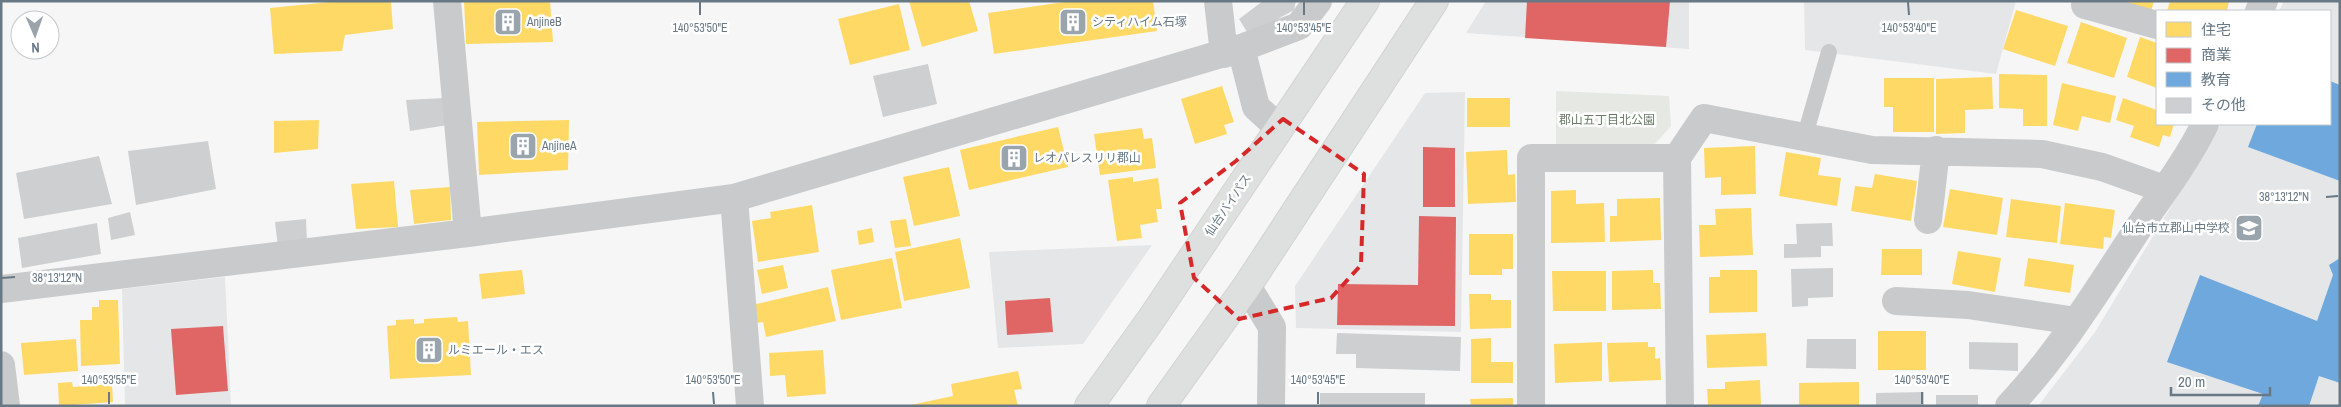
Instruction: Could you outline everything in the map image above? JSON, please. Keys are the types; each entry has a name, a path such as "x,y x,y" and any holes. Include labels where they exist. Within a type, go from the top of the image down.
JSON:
{"highway":[{"name":"仙台バイパス","path":"1089,406 1152,318 1364,1"},
{"path":"1161,406 1247,286 1434,1"}],"street":[{"path":"447,1 468,233"},
{"path":"1218,1 1233,51 1256,107 1279,128"},
{"path":"1,289 468,233 734,198 1233,51 1299,26 1318,1"},
{"path":"2084,5 2156,25"},
{"path":"1680,406 1677,158 1704,118 1872,150 1936,150 2042,154 2102,167 2164,189"},
{"path":"2009,406 2034,378 2076,321 2164,189 2203,125"},
{"path":"1928,220 1936,150"},
{"path":"1531,406 1531,158 1677,158"},
{"path":"734,198 750,406"},
{"path":"1247,286 1272,327 1271,406"},
{"path":"1896,301 1968,305 2076,321"},
{"path":"1,365 6,406"}],"lane":[{"path":"1805,136 1829,52"}],"highlighted area":[{"path":"1283,119 1364,174 1361,265 1331,298 1239,319 1194,278 1180,203 1236,161"}],"shaded area":[{"path":"1486,1 1689,1 1689,49 1466,33"},
{"path":"1804,1 2016,1 1996,74 1805,50"},
{"name":"仙台市立郡山中学校","path":"2284,1 2340,1 2340,406 2038,406 2095,332 2220,125 2331,125 2331,10 2280,10"},
{"path":"1465,92 1461,332 1296,328 1295,286 1425,93"},
{"path":"1152,245 1083,344 998,348 989,252"},
{"path":"225,277 231,406 125,406 122,289"}],"green space":[{"name":"郡山五丁目北公園","path":"1556,91 1669,96 1671,126 1652,147 1556,147"}],"building: 住宅":[{"path":"340,1 391,1 393,29 345,35 342,51 274,54 270,8"},
{"name":"AnjineB","path":"464,1 550,1 553,42 466,44"},
{"path":"909,1 969,1 978,31 922,47"},
{"name":"シティハイム石塚","path":"1071,1 1153,1 1157,31 994,54 988,13"},
{"path":"2110,1 2154,1 2151,12"},
{"path":"2170,1 2229,1 2227,10 2167,10"},
{"path":"899,4 910,50 850,65 838,19"},
{"path":"2016,10 2068,26 2055,66 2003,49"},
{"path":"2081,22 2127,38 2114,78 2067,63"},
{"path":"2140,37 2156,43 2156,88 2127,77"},
{"path":"1999,74 2047,75 2047,126 2023,126 2023,109 1999,108"},
{"path":"1992,77 1993,109 1965,110 1965,133 1936,134 1936,79"},
{"path":"1884,78 1934,78 1934,132 1893,132 1893,107 1884,107"},
{"path":"2062,83 2116,96 2110,123 2082,116 2078,131 2053,125"},
{"path":"1222,86 1234,122 1224,125 1227,134 1195,144 1181,99"},
{"path":"1467,98 1510,98 1510,127 1467,127"},
{"path":"2123,98 2156,110 2156,125 2174,125 2170,137 2163,135 2159,147 2130,137 2134,126 2116,120"},
{"path":"319,120 318,149 274,153 274,121"},
{"name":"AnjineA","path":"569,120 568,170 479,175 477,122"},
{"name":"レオパレスリリ郡山","path":"1058,127 1068,167 969,190 960,150"},
{"path":"1142,128 1144,139 1152,138 1156,168 1100,175 1094,134"},
{"path":"1755,146 1756,194 1721,195 1721,177 1705,178 1704,148"},
{"path":"1507,150 1508,175 1515,174 1516,202 1468,204 1466,152"},
{"path":"1786,152 1821,158 1818,175 1841,178 1837,206 1779,196"},
{"path":"949,167 960,216 914,226 903,177"},
{"path":"1875,174 1917,181 1911,221 1851,211 1855,186 1872,188"},
{"path":"1133,177 1133,182 1158,178 1162,209 1156,209 1158,222 1140,225 1142,238 1117,241 1108,180"},
{"path":"394,181 398,227 356,229 351,184"},
{"path":"450,187 451,220 414,224 410,190"},
{"path":"1950,189 2003,198 1997,235 1943,227"},
{"path":"1576,190 1576,204 1604,203 1605,242 1551,243 1551,191"},
{"path":"1660,198 1661,240 1610,242 1610,216 1617,216 1617,199"},
{"path":"2011,199 2061,206 2057,243 2006,237"},
{"path":"2065,203 2115,210 2111,238 2104,237 2103,249 2060,244"},
{"path":"812,205 819,252 758,262 752,221 771,218 770,212"},
{"path":"1751,208 1753,255 1700,257 1699,225 1716,225 1715,209"},
{"path":"906,219 911,246 895,248 890,221"},
{"path":"872,228 874,242 859,245 857,231"},
{"path":"1469,234 1513,234 1513,269 1502,269 1502,275 1469,275"},
{"path":"960,238 970,288 904,301 895,252"},
{"path":"1882,249 1922,249 1922,275 1881,275"},
{"path":"1958,251 2001,258 1995,292 1952,284"},
{"path":"892,258 902,308 841,320 831,270"},
{"path":"2028,258 2074,265 2070,293 2024,286"},
{"path":"783,265 788,288 762,294 757,270"},
{"path":"522,270 525,294 482,299 479,274"},
{"path":"1653,270 1653,283 1660,283 1661,309 1612,310 1612,271"},
{"path":"1720,270 1757,270 1757,312 1709,313 1709,277 1720,277"},
{"path":"1552,271 1606,271 1606,311 1553,311"},
{"path":"828,287 836,321 766,337 763,322 757,323 752,305"},
{"path":"1469,294 1491,294 1491,300 1511,300 1511,328 1470,329"},
{"path":"99,300 118,300 120,364 81,366 80,320 92,320 92,307 99,307"},
{"name":"ルミエール・エス","path":"457,317 458,322 468,321 471,375 390,379 387,326 396,325 396,320 414,319 414,324 424,323 424,319"},
{"path":"1878,331 1926,331 1926,370 1878,370"},
{"path":"1766,333 1767,366 1707,368 1706,335"},
{"path":"1491,338 1491,362 1513,362 1513,383 1471,383 1471,339"},
{"path":"76,339 78,371 24,375 21,343"},
{"path":"1602,342 1602,381 1555,383 1554,344"},
{"path":"1648,342 1648,347 1655,347 1655,359 1660,358 1661,380 1609,382 1607,343"},
{"path":"823,350 826,394 787,397 785,375 770,376 769,353"},
{"path":"1018,371 1022,389 1014,390 1018,406 906,406 953,396 951,384"},
{"path":"1760,380 1761,406 1708,406 1707,389 1725,389 1725,382"},
{"path":"72,382 73,387 112,384 113,402 59,406 58,383"},
{"path":"1859,382 1859,406 1799,406 1799,383"},
{"path":"1513,398 1513,406 1471,406 1470,399"}],"building: 商業":[{"path":"1527,1 1670,1 1666,47 1525,38"},
{"path":"1423,147 1455,148 1455,207 1423,207"},
{"path":"1419,216 1456,217 1455,326 1337,325 1338,284 1418,285"},
{"path":"1050,298 1053,332 1007,335 1005,301"},
{"path":"223,326 228,391 176,395 171,329"}],"building: 教育":[{"path":"2331,81 2340,85 2340,181 2248,147 2257,125 2331,125"},
{"path":"2340,258 2340,383 2319,376 2309,406 2258,406 2263,394 2167,362 2200,275 2317,321 2333,275 2329,265"}],"building: その他":[{"path":"1263,1 1296,1 1294,10 1249,35 1239,19"},
{"path":"928,64 937,104 883,117 873,76"},
{"path":"444,98 448,125 410,131 406,100"},
{"path":"208,141 216,189 136,205 128,151"},
{"path":"99,156 112,204 24,219 16,173"},
{"path":"130,212 135,235 111,240 108,218"},
{"path":"306,219 307,243 278,247 275,222"},
{"path":"97,223 101,254 22,268 18,238"},
{"path":"1832,223 1833,246 1821,246 1821,257 1784,258 1784,244 1797,244 1796,224"},
{"path":"1833,268 1833,297 1808,298 1808,306 1792,307 1791,269"},
{"path":"1337,333 1461,337 1460,371 1356,368 1356,354 1336,354"},
{"path":"1807,339 1856,339 1856,369 1806,368"},
{"path":"1969,342 2018,343 2018,371 1969,369"},
{"path":"1924,392 1924,406 1876,406 1876,393"},
{"path":"1320,393 1425,393 1425,406 1320,406"},
{"path":"1936,395 1978,395 1978,406 1936,406"}],"place":[{"name":"AnjineB","path":"508,22"},
{"name":"シティハイム石塚","path":"1073,22"},
{"name":"AnjineA","path":"523,146"},
{"name":"レオパレスリリ郡山","path":"1014,158"},
{"name":"仙台市立郡山中学校","path":"2249,228"},
{"name":"ルミエール・エス","path":"429,350"}]}
